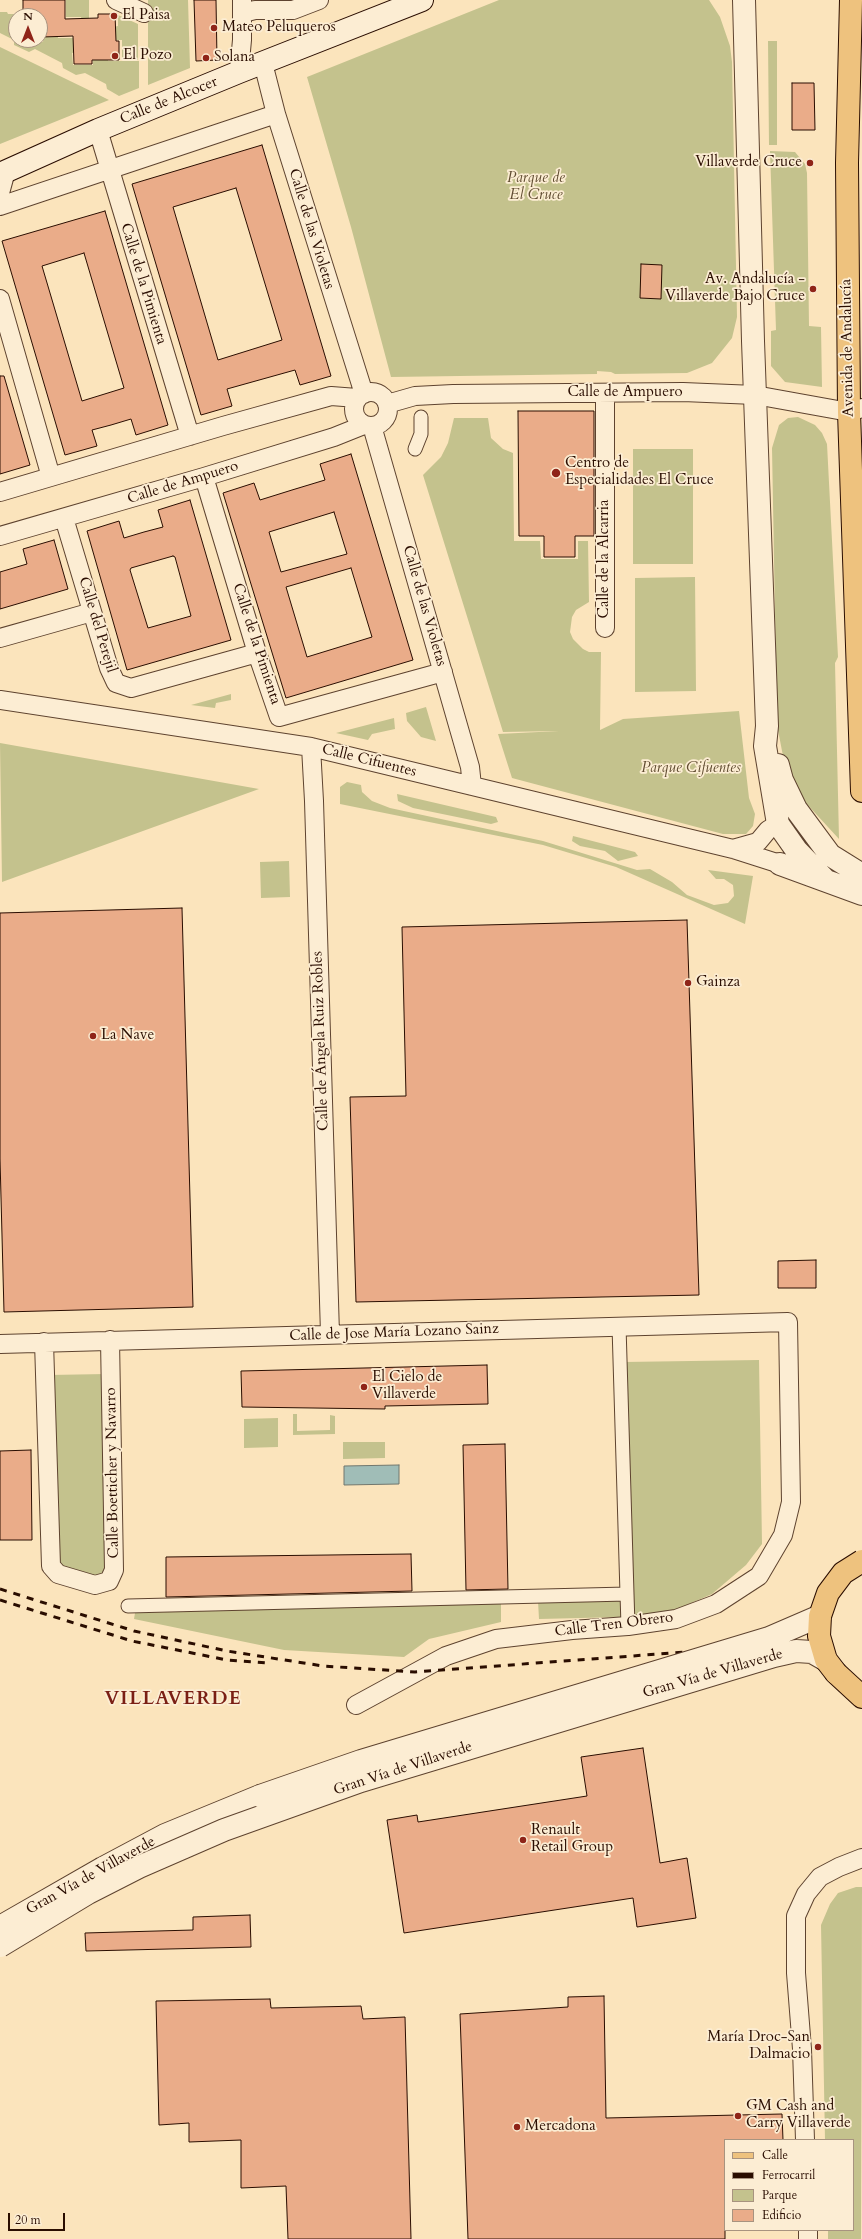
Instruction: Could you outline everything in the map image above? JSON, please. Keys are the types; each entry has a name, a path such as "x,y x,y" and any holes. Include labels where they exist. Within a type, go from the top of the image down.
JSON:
{"main road":[{"name":"Avenida de Andalucía","path":"851,0 847,156 856,410 862,791"},
{"path":"862,1561 843,1573 832,1588 820,1616 819,1636 826,1660 836,1673 862,1697"}],"street":[{"path":"116,0 144,13"},
{"path":"239,72 242,7 255,10 293,10 320,0"},
{"name":"Calle de Alcocer","path":"0,193 3,172 98,130 239,72 422,0"},
{"path":"744,0 755,395 767,726 765,746 778,824 793,852 825,880 862,894"},
{"name":"Calle de las Violetas","path":"262,63 361,396"},
{"path":"0,206 276,114"},
{"name":"Calle de la Pimienta","path":"98,130 190,436"},
{"path":"0,299 51,477"},
{"path":"369,392 380,395 387,404 388,409 385,418 377,425 368,425 356,418 354,413 355,403 361,396 369,392"},
{"name":"Calle de Ampuero","path":"387,404 415,396 453,394 683,392 755,395 856,410"},
{"name":"Calle de la Alcarria","path":"605,393 605,628"},
{"path":"0,492 331,396 361,396"},
{"path":"415,449 421,434 421,417"},
{"name":"Calle de las Violetas","path":"368,425 443,672 470,767 472,786"},
{"name":"Calle de Ampuero","path":"0,536 204,477 368,425"},
{"name":"Calle de la Pimienta","path":"204,477 257,653 279,717 443,672"},
{"name":"Calle del Perejil","path":"64,518 108,668 116,683 131,688 257,653"},
{"path":"0,638 92,612"},
{"name":"Calle Cifuentes","path":"0,700 311,747 733,849 793,852"},
{"path":"767,726 782,780 802,817 830,855 862,875"},
{"name":"Calle de Ángela Ruiz Robles","path":"311,747 314,801 330,1334"},
{"path":"793,852 804,832 802,817"},
{"name":"Calle Cifuentes","path":"733,849 758,842 768,830 778,824"},
{"path":"793,852 820,858 846,875 862,880"},
{"name":"Calle de Jose María Lozano Sainz","path":"0,1344 788,1322"},
{"name":"Calle Tren Obrero","path":"356,1705 446,1656 496,1639 572,1630 628,1626 676,1619 716,1604 759,1576 784,1535 790,1502 788,1322"},
{"path":"619,1326 628,1626"},
{"name":"Calle Boetticher y Navarro","path":"44,1342 51,1566 58,1574 95,1585 109,1581 114,1570 110,1340"},
{"path":"128,1606 627,1594"},
{"name":"Gran Vía de Villaverde","path":"0,1927 103,1868 165,1835 260,1796 362,1761 769,1638 820,1616"},
{"name":"Gran Vía de Villaverde","path":"0,1946 88,1893 139,1867 224,1830 354,1784 506,1736 774,1656 796,1651 812,1652 826,1660"},
{"path":"805,2139 802,2049 796,1974 796,1916 806,1894 820,1877 838,1867 862,1858"}],"green space":[{"path":"66,0 89,0 89,21 82,21 81,17 66,17"},
{"path":"148,0 188,0 190,68 148,85"},
{"name":"Parque de El Cruce","path":"499,0 709,0 720,17 730,46 732,62 737,317 732,338 712,363 687,373 615,374 611,372 597,371 597,374 391,377 351,227 307,77"},
{"path":"0,12 7,12 8,37 0,33"},
{"path":"118,15 138,24 138,60 122,60 122,40 113,40 113,27 118,26"},
{"path":"48,34 58,34 58,38 76,38 77,52 72,53 73,65 93,65 93,57 108,57 108,61 139,61 139,88 119,96 107,89 106,84 85,73 76,75 63,68 62,63 35,49 29,52 20,48 48,48"},
{"path":"768,41 777,41 777,145 769,145"},
{"path":"0,47 99,95 109,100 0,144"},
{"path":"770,151 795,152 805,164 807,173 809,326 821,327 822,387 785,382 771,366 771,331 776,330"},
{"path":"798,417 815,425 822,433 827,444 838,657 835,663 839,839 805,802 791,778 783,756 777,725 772,448 779,425 788,418"},
{"name":"Parque Cifuentes","path":"454,418 488,418 491,438 503,449 513,453 514,541 540,541 541,559 578,559 578,541 588,541 589,602 576,610 572,617 570,632 573,639 583,649 589,652 601,652 600,730 623,719 739,711 749,798 755,814 753,826 746,834 723,834 512,778 498,734 559,731 503,732 423,475 441,457 448,443"},
{"path":"633,449 693,449 693,564 633,564"},
{"path":"695,577 696,691 635,692 635,578"},
{"path":"231,694 231,700 216,703 215,708 191,705"},
{"path":"426,707 436,741 421,737 407,721 406,713"},
{"path":"394,718 395,729 372,734 368,740 336,733"},
{"path":"0,743 259,789 2,882"},
{"path":"347,782 361,785 362,792 372,801 390,808 543,841 637,870 650,869 672,882 687,895 714,905 728,903 734,896 733,885 724,879 716,879 708,870 753,876 745,924 616,867 543,845 340,804 340,787"},
{"path":"397,794 496,817 498,822 491,824 413,808 398,801"},
{"path":"573,836 635,852 638,856 618,861 605,851 580,846 572,841"},
{"path":"289,861 290,897 261,898 260,862"},
{"path":"759,1360 762,1544 746,1565 712,1594 673,1611 632,1617 624,1362"},
{"path":"106,1374 110,1563 101,1578 58,1567 49,1375"},
{"path":"293,1414 297,1414 297,1431 330,1430 330,1415 335,1416 335,1434 293,1435"},
{"path":"278,1418 278,1447 244,1448 244,1419"},
{"path":"343,1442 385,1442 385,1458 343,1459"},
{"path":"622,1599 623,1617 539,1619 538,1601"},
{"path":"501,1602 501,1622 429,1639 404,1657 284,1650 134,1619 135,1613"},
{"path":"856,1887 862,1887 861,2239 828,2239 828,2231 854,2231 854,2139 825,2139 821,1925 830,1904 838,1893"}],"water":[{"path":"399,1465 399,1484 344,1485 344,1466"}],"building":[{"path":"23,0 65,0 65,19 98,18 98,14 115,14 116,41 119,41 119,60 92,60 92,64 74,64 73,36 48,37 48,8 23,8"},
{"path":"194,0 216,0 217,60 196,61"},
{"path":"792,83 814,83 815,130 792,130"},
{"path":"262,145 331,376 300,385 295,370 227,389 232,406 201,415 132,184","holes":["236,188 282,340 218,360 173,207"]},
{"path":"105,211 168,425 136,435 131,419 92,430 97,446 65,455 2,241","holes":["84,253 124,388 82,401 42,266"]},
{"path":"641,264 662,265 661,299 640,298"},
{"path":"0,376 4,376 30,465 0,474"},
{"name":"Centro de Especialidades El Cruce","path":"518,411 594,411 594,536 575,536 575,557 544,557 544,536 519,536"},
{"path":"351,454 413,660 286,698 223,493 254,483 260,500 325,480 320,464","holes":["334,512 347,554 281,572 269,532","351,568 372,637 307,657 286,587"]},
{"path":"190,500 231,640 127,670 87,531 119,521 124,538 163,527 158,510","holes":["173,556 175,557 191,616 148,628 130,570 131,568"]},
{"path":"54,540 68,589 0,609 0,572 27,564 23,549"},
{"name":"La Nave","path":"182,908 193,1307 4,1312 0,1159 0,913"},
{"path":"687,920 699,1295 356,1302 350,1097 406,1096 402,927"},
{"path":"816,1260 816,1288 778,1288 778,1261"},
{"path":"487,1365 488,1404 385,1406 385,1409 242,1407 241,1371"},
{"path":"505,1444 508,1589 466,1590 463,1445"},
{"path":"31,1450 32,1540 0,1540 0,1451"},
{"path":"411,1554 412,1591 166,1597 166,1557"},
{"name":"Renault Retail Group","path":"643,1748 660,1863 687,1858 696,1918 637,1927 633,1898 404,1933 387,1820 417,1815 418,1822 587,1796 581,1757"},
{"path":"250,1915 251,1947 86,1951 85,1933 193,1930 193,1917"},
{"path":"604,1996 606,2118 782,2114 783,2139 724,2139 725,2239 468,2239 460,2014 568,2007 568,1997"},
{"path":"270,1999 271,2008 361,2006 363,2019 405,2017 411,2239 288,2239 286,2186 241,2188 241,2140 189,2142 189,2123 159,2125 156,2001"}],"railway":[{"path":"0,1589 134,1631 227,1651 323,1666 415,1672 781,1645"},
{"path":"0,1600 132,1641 227,1660 268,1663"}],"place":[{"name":"El Paisa","path":"114,16"},
{"name":"Mateo Peluqueros","path":"214,28"},
{"name":"El Pozo","path":"115,56"},
{"name":"Solana","path":"206,58"},
{"name":"Villaverde Cruce","path":"810,163"},
{"name":"Av. Andalucía - Villaverde Bajo Cruce","path":"813,289"},
{"name":"Centro de Especialidades El Cruce","path":"556,473"},
{"name":"Gainza","path":"688,983"},
{"name":"La Nave","path":"93,1036"},
{"name":"El Cielo de Villaverde","path":"364,1387"},
{"name":"Renault Retail Group","path":"523,1840"},
{"name":"María Droc-San Dalmacio","path":"818,2047"},
{"name":"GM Cash and Carry Villaverde","path":"738,2116"},
{"name":"Mercadona","path":"517,2127"}],"district":[{"name":"VILLAVERDE","path":"173,1700"}]}
